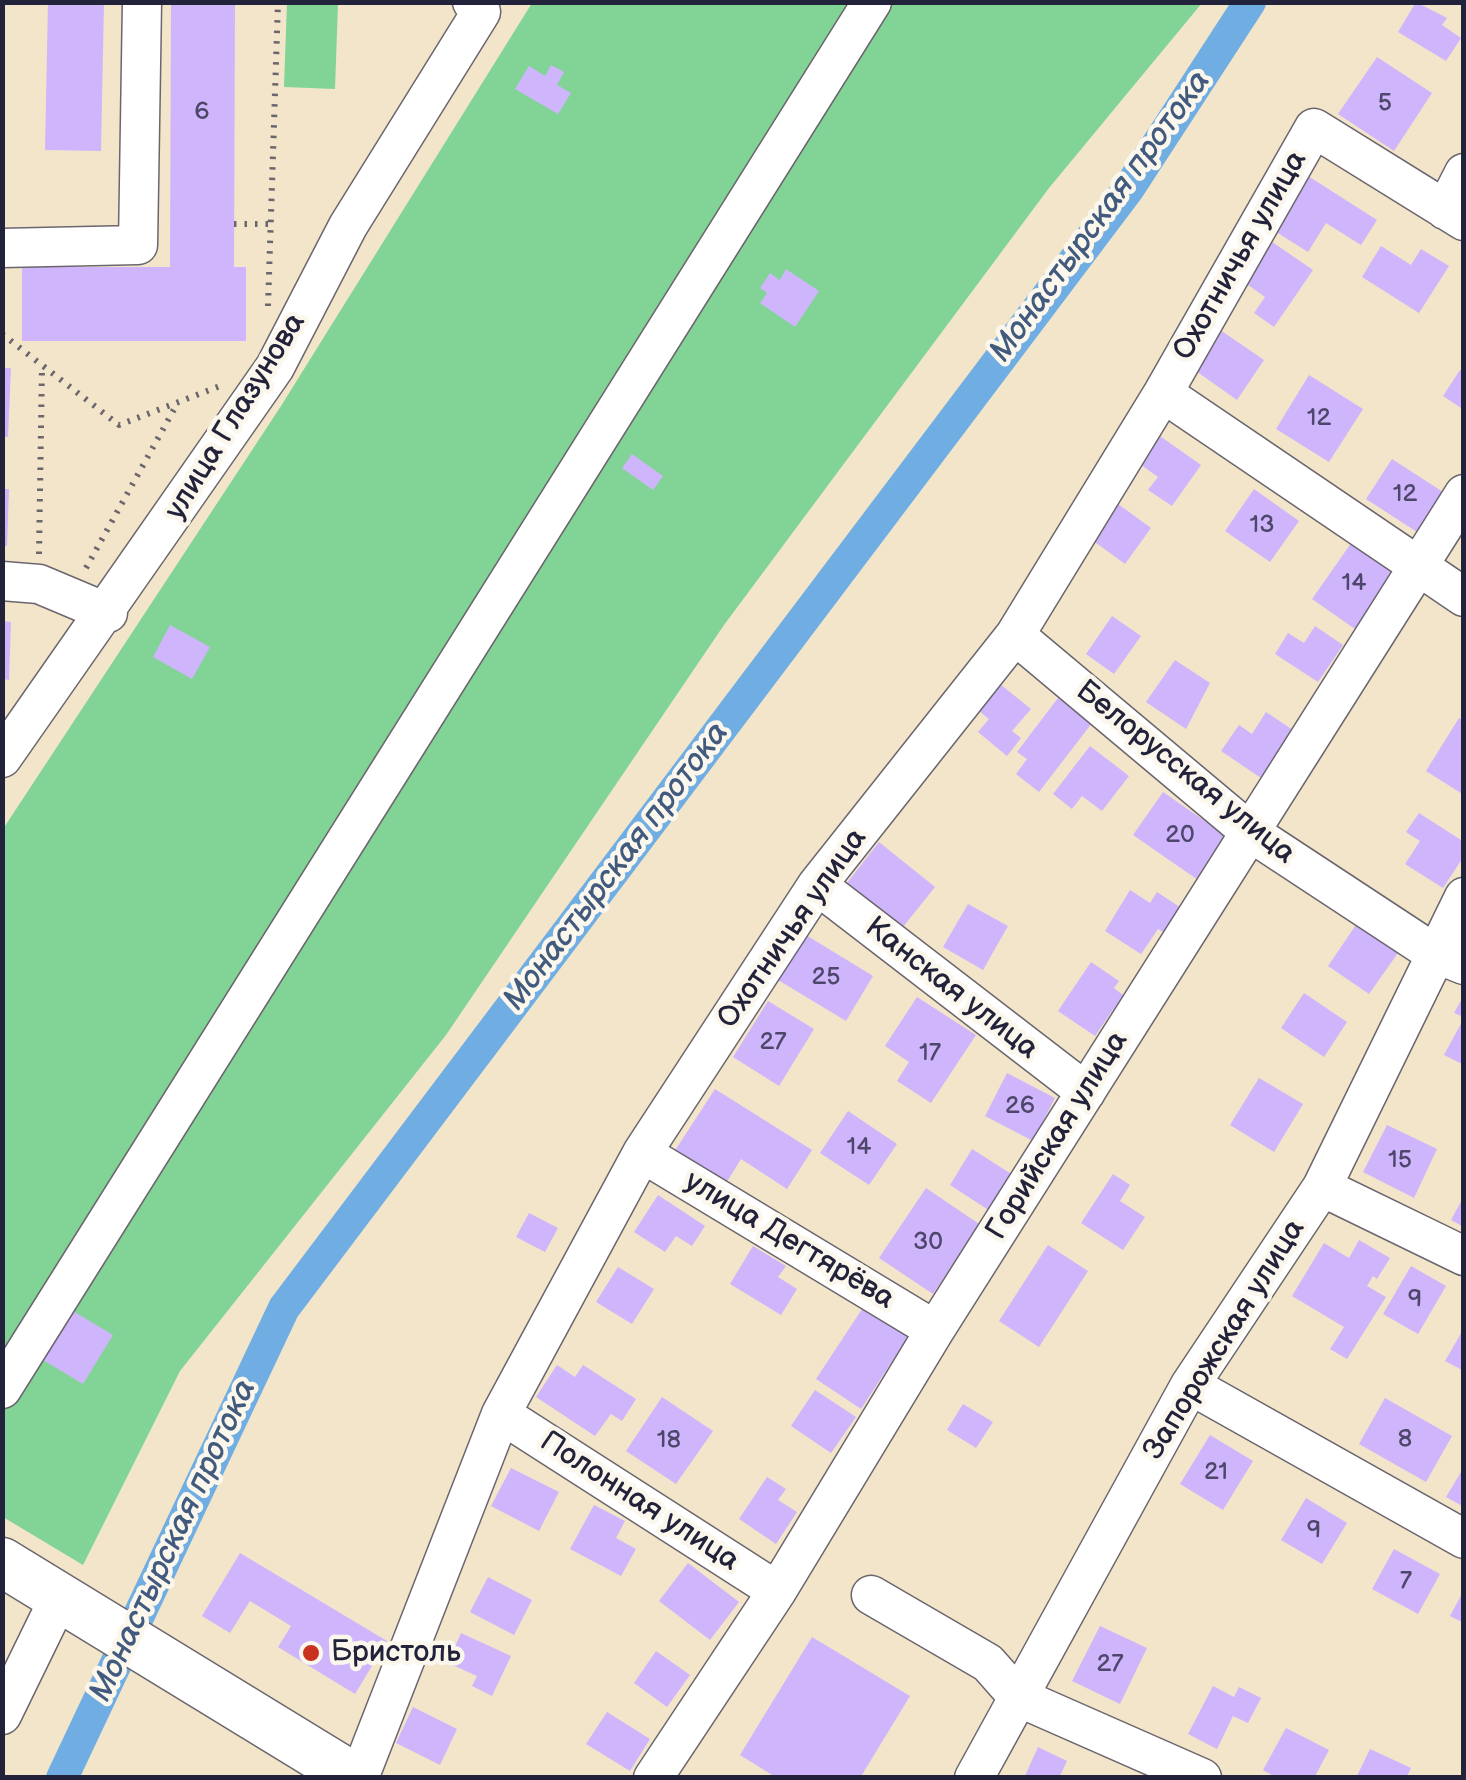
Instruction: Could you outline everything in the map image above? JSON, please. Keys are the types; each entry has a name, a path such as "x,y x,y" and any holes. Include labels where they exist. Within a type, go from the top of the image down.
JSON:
{"main road":[{"path":"2,1562 204,1683 339,1773"}],"street":[{"path":"2,248 138,245 142,2"},
{"path":"2,1389 872,2"},
{"name":"улица Глазунова","path":"4,752 108,612 274,367 348,226 477,7"},
{"name":"Охотничья улица","path":"339,1773 502,1414 642,1152 817,885 1015,635 1163,393 1314,128 1454,216"},
{"path":"1454,216 1464,173"},
{"path":"1163,393 1464,597"},
{"name":"Горийская улица","path":"652,1778 777,1591 935,1330 1464,494"},
{"path":"37,587 108,612"},
{"name":"Белорусская улица","path":"1015,635 1250,832 1449,959"},
{"name":"Канская улица","path":"817,885 1086,1092"},
{"name":"Запорожская улица","path":"974,1778 1190,1385 1322,1188 1449,959 1464,897"},
{"name":"улица Дегтярёва","path":"642,1152 935,1330"},
{"path":"1322,1188 1464,1256"},
{"path":"1190,1385 1464,1539"},
{"name":"Полонная улица","path":"502,1414 777,1591"},
{"path":"2,1714 60,1596"},
{"path":"871,1596 988,1663 1018,1698 1202,1778"}],"path":[{"path":"268,312 278,2"},
{"path":"234,224 271,224"},
{"path":"2,334 120,426 230,382"},
{"path":"37,587 42,365"},
{"path":"37,587 178,403"}],"green space":[{"path":"287,3 338,3 335,89 284,87"},
{"path":"532,3 1202,3 1049,188 724,625 446,1035 180,1371 83,1565 3,1517 3,829 281,406"}],"building":[{"path":"48,2 104,2 101,151 45,150"},
{"path":"171,2 235,2 234,267 246,267 246,341 22,341 22,267 170,267"},
{"path":"1416,2 1447,18 1442,25 1461,38 1446,61 1398,32"},
{"path":"1377,57 1432,93 1394,151 1338,114"},
{"path":"551,65 564,72 557,85 571,93 558,114 515,89 529,66 545,76"},
{"path":"1308,176 1377,220 1361,245 1326,223 1308,252 1273,230"},
{"path":"1262,235 1313,270 1274,327 1254,313 1265,297 1234,275"},
{"path":"1381,246 1411,265 1421,249 1449,266 1419,313 1362,277"},
{"path":"786,269 819,291 795,327 760,303 767,293 760,288 770,273 780,280"},
{"path":"1213,325 1264,360 1237,400 1186,364"},
{"path":"2,368 11,368 8,437 2,437"},
{"path":"1460,370 1464,372 1464,410 1443,396"},
{"path":"1309,375 1363,409 1329,462 1276,429"},
{"path":"1150,429 1201,465 1172,506 1148,490 1158,477 1130,457"},
{"path":"632,454 663,476 653,490 622,468"},
{"path":"1392,459 1443,492 1417,532 1366,499"},
{"path":"2,489 9,489 7,546 2,546"},
{"path":"1254,489 1299,521 1270,562 1225,531"},
{"path":"1107,496 1151,528 1125,564 1081,532"},
{"path":"1354,539 1397,569 1355,629 1312,599"},
{"path":"1112,616 1141,636 1114,674 1086,654"},
{"path":"2,621 11,622 9,680 2,679"},
{"path":"170,625 210,647 192,679 153,657"},
{"path":"1315,626 1343,645 1318,682 1275,654 1288,633 1304,643"},
{"path":"1175,660 1210,683 1186,729 1146,702"},
{"path":"990,676 1031,709 1012,731 1021,738 1007,756 978,732 989,719 968,702"},
{"path":"1058,698 1092,723 1039,792 1016,774 1027,759 1017,752"},
{"path":"1266,712 1293,730 1261,778 1221,751 1239,725 1252,734"},
{"path":"1459,718 1464,721 1464,795 1426,771"},
{"path":"1090,746 1129,776 1102,811 1082,796 1072,809 1053,794"},
{"path":"1163,792 1228,837 1198,880 1133,835"},
{"path":"1419,813 1464,842 1464,856 1443,888 1405,864 1420,841 1406,832"},
{"path":"879,842 935,887 903,927 847,883"},
{"path":"1130,890 1150,903 1157,892 1186,911 1170,936 1158,929 1141,954 1105,931"},
{"path":"968,904 1008,926 983,970 943,947"},
{"path":"1358,922 1400,950 1369,994 1328,966"},
{"path":"806,935 873,976 846,1021 778,980"},
{"path":"1091,962 1119,981 1114,988 1123,995 1095,1036 1058,1011"},
{"path":"1304,993 1347,1022 1324,1057 1281,1028"},
{"path":"1464,995 1464,1017 1454,1013"},
{"path":"917,997 976,1035 931,1103 897,1081 909,1062 885,1046"},
{"path":"768,1001 814,1029 779,1086 733,1057"},
{"path":"1464,1018 1464,1065 1444,1055"},
{"path":"1007,1073 1055,1098 1033,1141 985,1116"},
{"path":"1259,1078 1303,1104 1274,1152 1230,1125"},
{"path":"715,1089 812,1150 787,1189 741,1159 725,1185 674,1152"},
{"path":"848,1111 897,1144 869,1185 820,1153"},
{"path":"1387,1125 1437,1149 1414,1198 1363,1172"},
{"path":"972,1149 1013,1175 990,1211 950,1185"},
{"path":"1113,1174 1130,1185 1120,1201 1145,1217 1123,1250 1081,1223"},
{"path":"926,1188 988,1230 978,1246 969,1240 933,1294 879,1258"},
{"path":"658,1195 705,1226 692,1246 676,1236 665,1252 634,1232"},
{"path":"1464,1196 1464,1227 1451,1220"},
{"path":"529,1213 558,1228 545,1252 516,1237"},
{"path":"1359,1240 1390,1258 1377,1279 1373,1276 1367,1286 1386,1297 1347,1359 1330,1349 1344,1327 1292,1296 1324,1243 1349,1258"},
{"path":"1048,1245 1088,1271 1039,1347 999,1321"},
{"path":"753,1246 786,1266 778,1277 797,1289 781,1315 730,1284"},
{"path":"1411,1266 1446,1286 1418,1334 1383,1314"},
{"path":"618,1267 654,1289 632,1324 596,1302"},
{"path":"868,1300 913,1329 861,1409 816,1379"},
{"path":"68,1308 113,1335 83,1384 38,1357"},
{"path":"1464,1328 1464,1371 1445,1361"},
{"path":"557,1365 575,1377 583,1365 636,1399 622,1421 611,1414 595,1436 536,1397"},
{"path":"815,1390 856,1417 831,1453 791,1426"},
{"path":"662,1397 713,1431 676,1484 626,1451"},
{"path":"1385,1398 1452,1436 1426,1482 1359,1444"},
{"path":"963,1404 993,1422 976,1448 947,1430"},
{"path":"1210,1435 1253,1461 1223,1510 1180,1484"},
{"path":"1464,1467 1464,1507 1446,1497"},
{"path":"511,1468 559,1492 539,1531 491,1506"},
{"path":"767,1477 786,1489 778,1500 797,1512 776,1544 739,1519"},
{"path":"1306,1498 1347,1523 1322,1564 1281,1540"},
{"path":"594,1505 625,1521 616,1538 636,1549 621,1576 570,1549"},
{"path":"1394,1549 1440,1574 1418,1614 1372,1589"},
{"path":"240,1553 387,1641 355,1694 278,1647 291,1626 250,1601 230,1633 202,1616"},
{"path":"688,1563 739,1602 710,1640 659,1601"},
{"path":"488,1577 532,1600 514,1635 470,1612"},
{"path":"1464,1590 1464,1623 1450,1616"},
{"path":"1100,1626 1147,1648 1120,1704 1072,1681"},
{"path":"461,1633 511,1656 492,1696 472,1686 477,1676 448,1663"},
{"path":"812,1637 910,1696 860,1778 777,1778 740,1755"},
{"path":"656,1651 690,1675 667,1707 634,1683"},
{"path":"1213,1686 1234,1697 1239,1687 1261,1698 1248,1723 1233,1716 1217,1749 1188,1734"},
{"path":"413,1707 457,1729 440,1765 396,1743"},
{"path":"607,1712 650,1739 630,1771 586,1744"},
{"path":"1286,1728 1329,1750 1314,1778 1277,1778 1263,1770"},
{"path":"1038,1747 1067,1761 1059,1778 1024,1778"},
{"path":"1370,1749 1411,1768 1406,1778 1356,1778"}],"waterway":[{"name":"Монастырская протока","path":"62,1778 284,1308 1129,188 1250,2"}],"place":[{"name":"Бристоль","path":"311,1653"}]}
